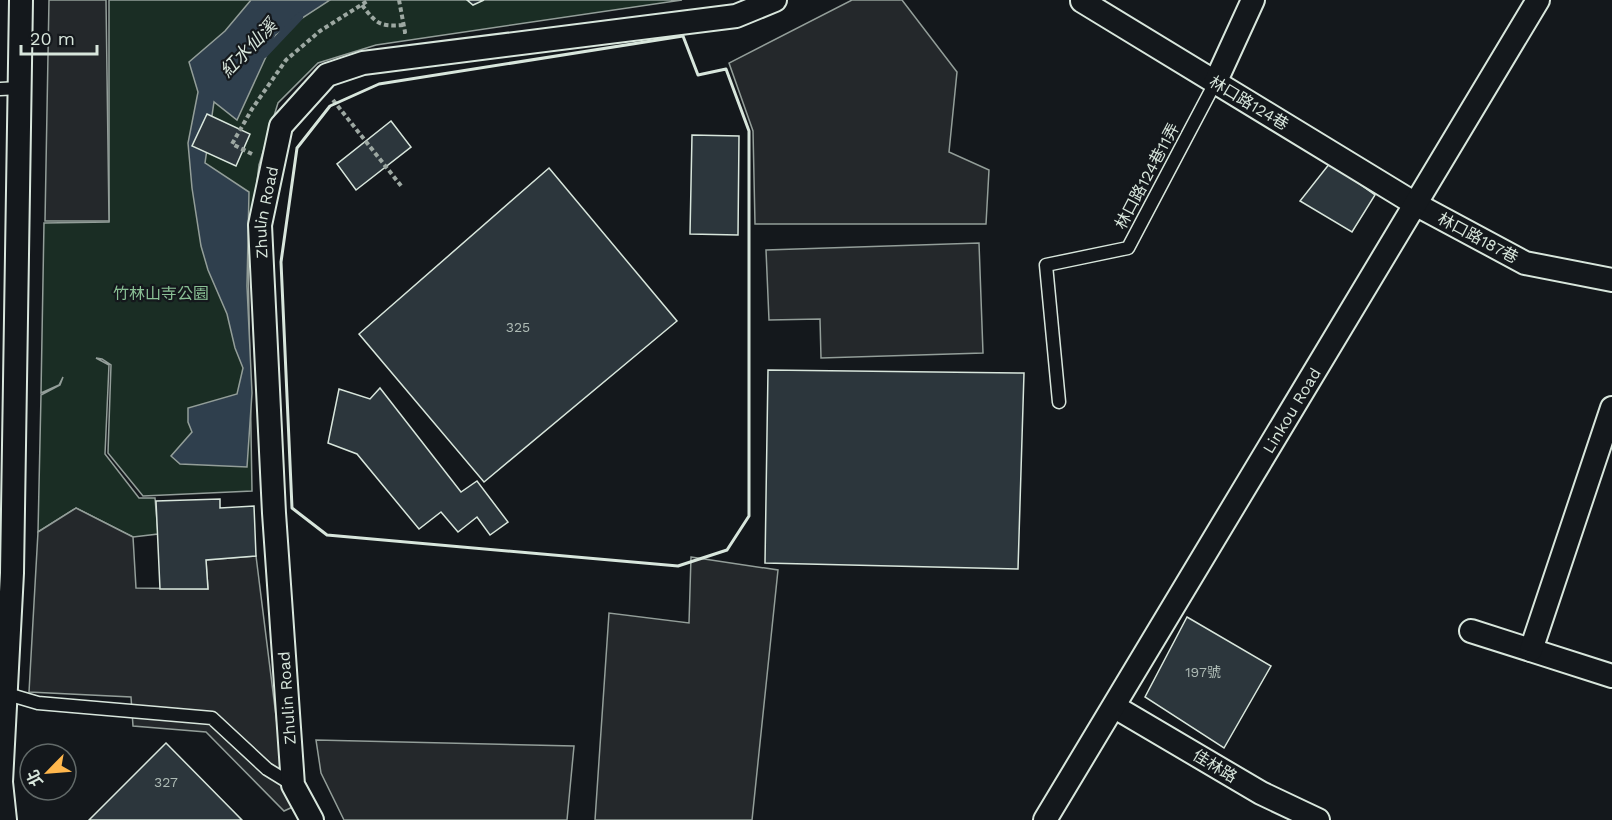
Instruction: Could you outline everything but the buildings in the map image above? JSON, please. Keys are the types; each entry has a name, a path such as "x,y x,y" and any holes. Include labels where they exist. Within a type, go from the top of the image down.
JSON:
{"street":[{"path":"5,820 1,782 2,692 12,573 10,88 21,0"},
{"name":"Zhulin Road","path":"312,820 293,784 274,513 260,225 281,126 327,75 363,63 736,16 775,0"},
{"name":"林口路124巷","path":"1082,0 1416,205"},
{"path":"1215,83 1253,0"},
{"name":"Linkou Road","path":"1046,820 1538,0"},
{"name":"林口路187巷","path":"1416,205 1525,263 1612,280"},
{"path":"1531,650 1612,408"},
{"path":"1471,631 1612,676"},
{"name":"佳林路","path":"1115,707 1261,793 1318,820"}],"lane":[{"name":"林口路124巷11弄","path":"1059,402 1046,265 1128,248 1215,83"},
{"path":"2,692 38,703 212,718 267,769 293,784"}],"path":[{"path":"258,157 232,144 252,109 286,60 320,31 369,0"},
{"path":"362,4 374,20 386,26 403,24"},
{"path":"333,100 402,186"}],"green space":[{"name":"竹林山寺公園","path":"109,0 682,0 376,45 318,63 278,103 259,165 248,255 252,491 143,496 108,453 111,365 96,358 109,365 105,454 139,498 155,498 158,534 133,537 76,508 38,532 41,395 60,385 63,377 59,385 41,393 44,223 109,222"}],"shaded area":[{"path":"49,0 106,0 109,221 45,221"},
{"path":"852,0 902,0 957,72 949,152 989,170 986,224 755,224 753,131 729,63"},
{"path":"979,243 983,353 821,358 820,319 769,320 766,250"},
{"path":"76,508 133,537 136,588 208,589 206,560 256,556 280,748 297,805 284,811 206,732 133,726 131,697 29,692 38,532"},
{"path":"691,557 778,570 752,820 595,820 609,613 689,623"},
{"path":"316,740 574,746 567,820 344,820 321,773"}],"water":[{"path":"251,0 330,0 276,35 237,120 214,102 205,163 249,192 247,286 252,393 247,467 180,464 171,456 192,432 188,422 188,408 237,394 243,368 235,348 227,314 208,270 201,246 188,143 198,92 189,62 225,31"}],"waterway":[{"name":"紅水仙溪","path":"264,54 299,17"}],"wall":[{"path":"683,36 698,75 726,69 749,131 749,516 727,550 678,566 327,535 292,508 281,262 297,148 330,106 379,84 683,36"}]}
